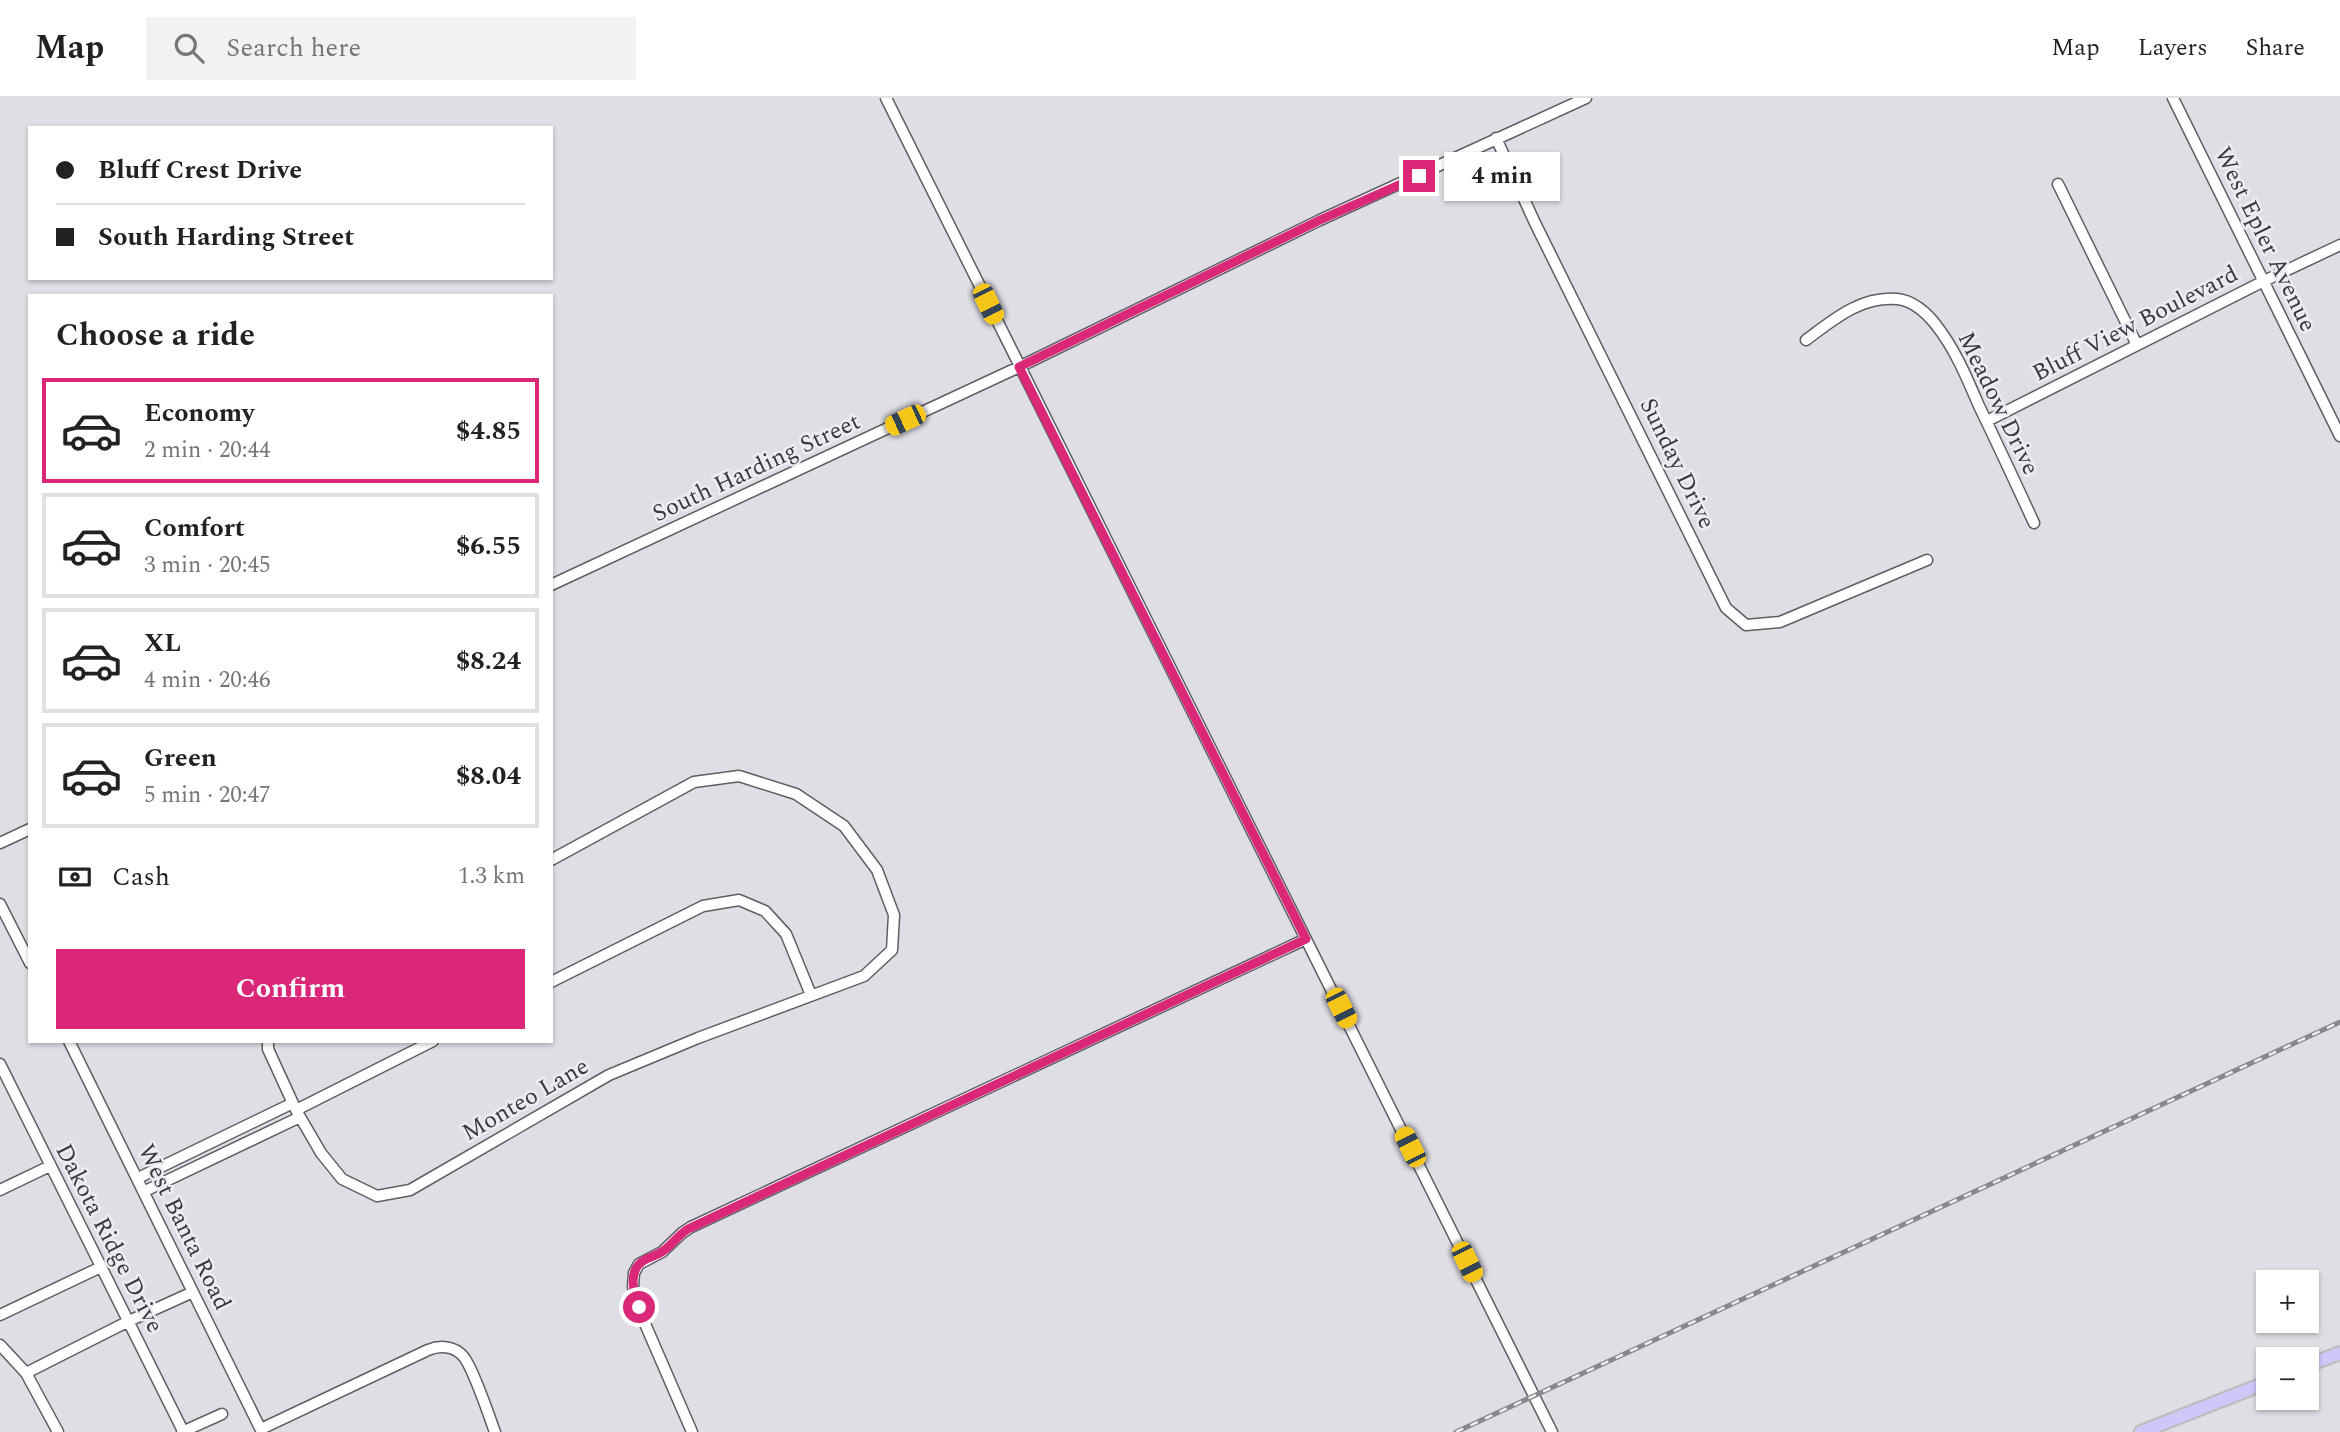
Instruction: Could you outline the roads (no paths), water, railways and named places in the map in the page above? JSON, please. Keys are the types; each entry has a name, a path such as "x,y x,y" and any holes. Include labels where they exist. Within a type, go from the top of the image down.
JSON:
{"main road":[{"path":"2319,1362 2340,1353"},
{"path":"2141,1432 2256,1387"}],"street":[{"path":"886,98 1552,1432"},
{"name":"South Harding Street","path":"553,584 1019,367 1320,220 1408,182 1496,138 1586,98"},
{"name":"West Epler Avenue","path":"2173,98 2340,436"},
{"name":"Sunday Drive","path":"1496,138 1535,223 1726,608 1745,625 1780,622 1927,561"},
{"path":"2058,184 2137,345"},
{"name":"Bluff View Boulevard","path":"1987,421 2340,245"},
{"name":"Meadow Drive","path":"1806,340 1834,319 1870,301 1898,299 1911,303 1924,312 1957,357 2035,523"},
{"name":"Monteo Lane","path":"268,1043 268,1049 296,1110 321,1153 342,1179 377,1196 410,1191 609,1075 864,975 892,950 894,915 877,870 844,826 796,794 739,776 694,782 553,859"},
{"path":"0,843 28,830"},
{"path":"553,981 704,906 739,900 765,911 786,933 810,995"},
{"path":"0,904 28,959"},
{"path":"692,1432 636,1303 634,1273 639,1264 662,1252 691,1227 1306,939"},
{"name":"West Banta Road","path":"70,1043 262,1430"},
{"path":"145,1191 429,1043"},
{"name":"Dakota Ridge Drive","path":"0,1064 183,1432"},
{"path":"138,1178 296,1110"},
{"path":"0,1191 50,1166"},
{"path":"0,1315 101,1267"},
{"path":"26,1373 193,1292"},
{"path":"0,1345 26,1373 58,1432"},
{"path":"262,1430 428,1350 442,1347 455,1350 465,1358 495,1432"},
{"path":"183,1432 222,1414"}],"railway":[{"path":"1456,1432 2340,1022"}]}
